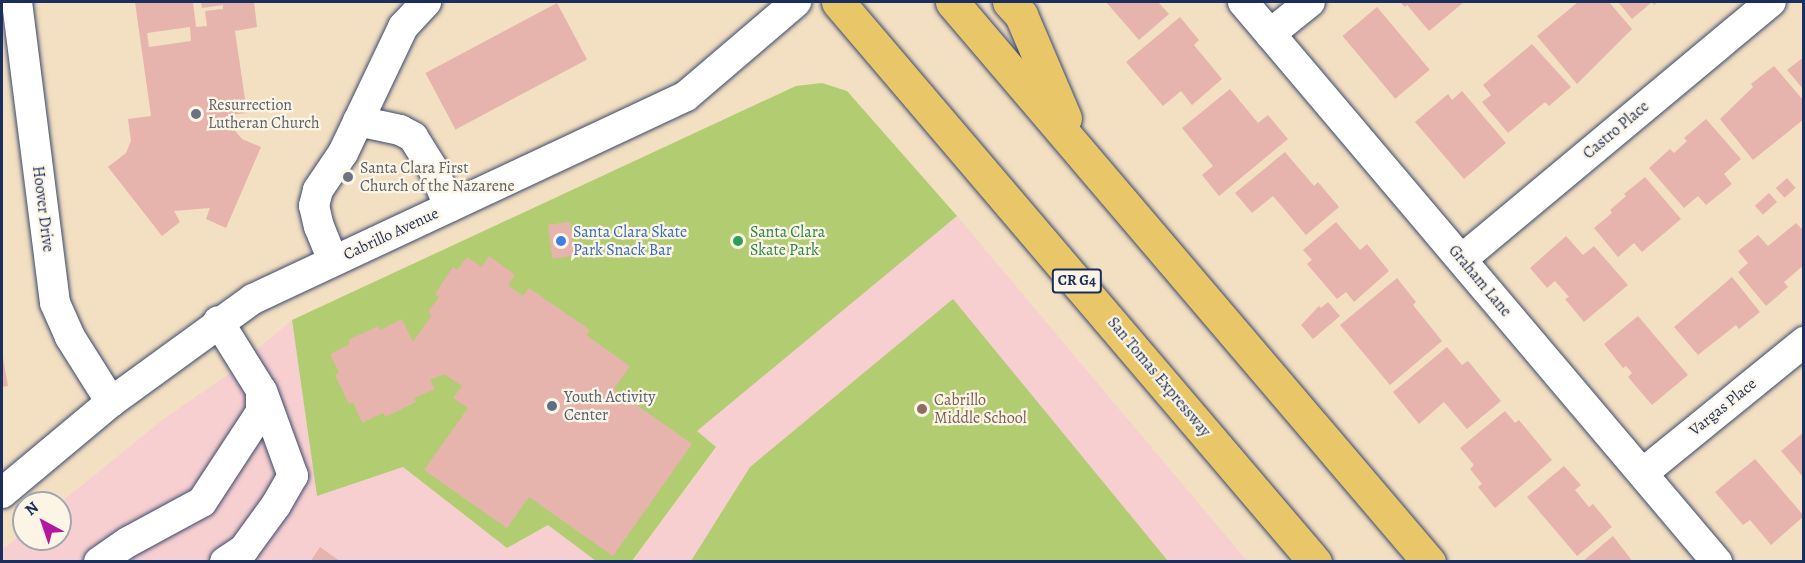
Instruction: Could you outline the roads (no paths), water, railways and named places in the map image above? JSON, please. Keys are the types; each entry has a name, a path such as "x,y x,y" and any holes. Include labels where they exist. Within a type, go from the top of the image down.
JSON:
{"highway":[{"name":"San Tomas Expressway","path":"838,2 1315,561"},
{"path":"952,2 1429,561"},
{"path":"1009,2 1021,15 1078,147"}],"street":[{"name":"Hoover Drive","path":"17,2 55,303 70,338 111,402"},
{"path":"333,261 319,227 314,206 318,190 343,153 403,27 426,2"},
{"name":"Cabrillo Avenue","path":"2,493 111,402 218,321 253,299 686,96 796,2"},
{"name":"Graham Lane","path":"1243,2 1717,561"},
{"path":"1270,34 1310,2"},
{"name":"Castro Place","path":"1462,260 1771,2"},
{"path":"358,121 400,130 414,137 434,171 449,207"},
{"path":"218,321 261,390 293,476 244,549 225,561"},
{"name":"Vargas Place","path":"1643,473 1803,342"},
{"path":"99,561 128,542 202,502 261,412 261,390"}],"place":[{"name":"Resurrection Lutheran Church","path":"196,114"},
{"name":"Santa Clara First Church of the Nazarene","path":"348,177"},
{"name":"Santa Clara Skate Park Snack Bar","path":"561,241"},
{"name":"Santa Clara Skate Park","path":"738,241"},
{"name":"Youth Activity Center","path":"552,406"},
{"name":"Cabrillo Middle School","path":"922,409"}]}
